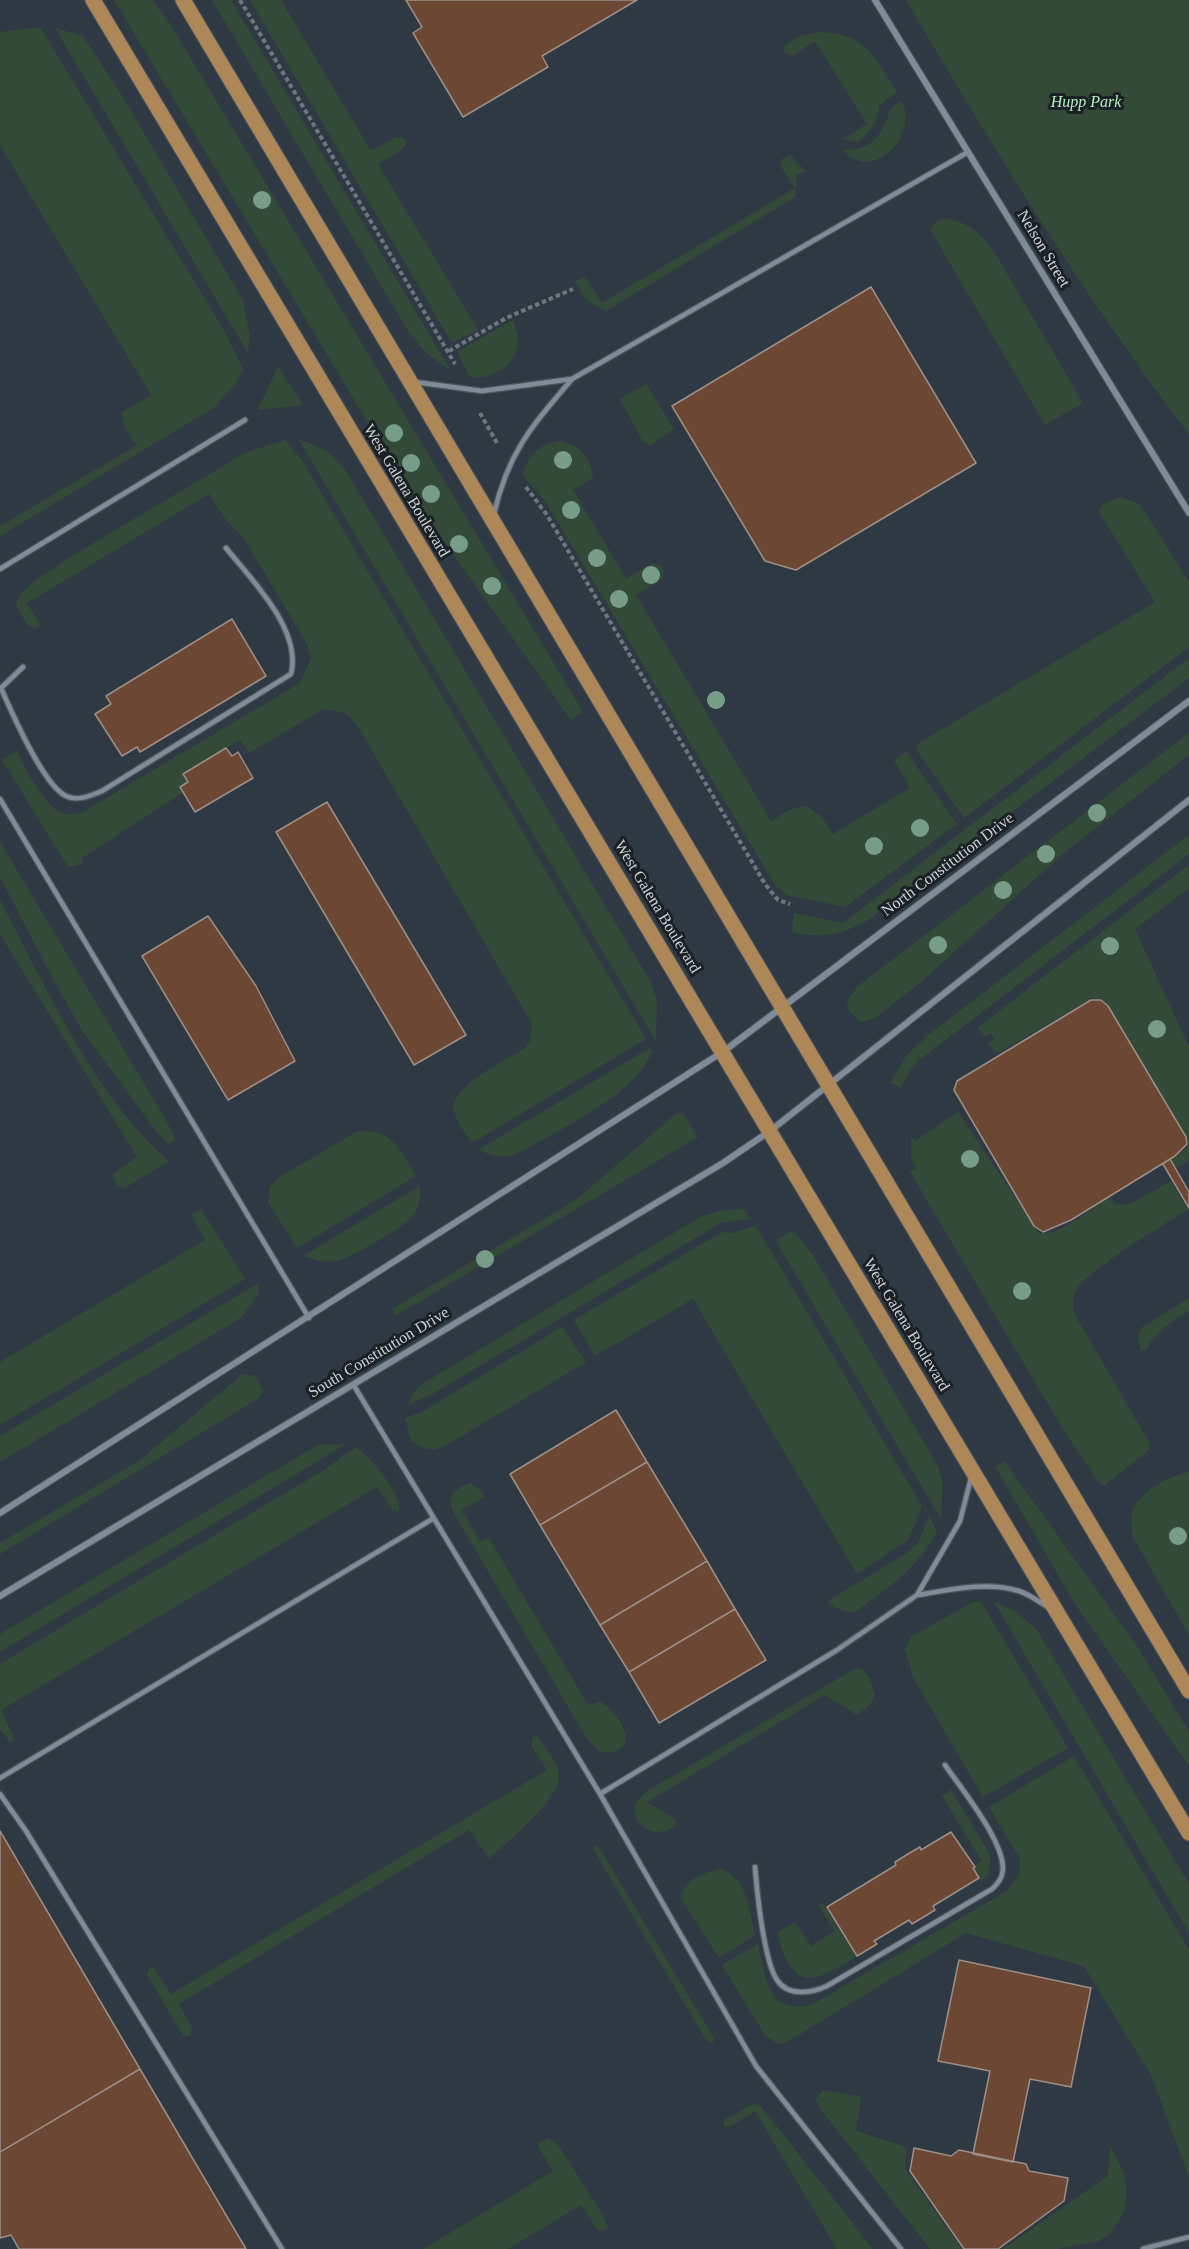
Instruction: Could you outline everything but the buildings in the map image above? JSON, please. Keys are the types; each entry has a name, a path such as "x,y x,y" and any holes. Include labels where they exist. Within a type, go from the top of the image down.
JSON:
{"main road":[{"name":"West Galena Boulevard","path":"93,0 724,1051 1189,1833"},
{"path":"183,0 493,522 784,1005 828,1085 1189,1691"}],"street":[{"name":"Nelson Street","path":"875,0 1189,513"},
{"name":"North Constitution Drive","path":"724,1051 1189,701"},
{"path":"770,1131 1189,800"},
{"path":"0,1513 309,1318 724,1051"},
{"name":"South Constitution Drive","path":"0,1596 717,1167 770,1131"}],"lane":[{"path":"493,522 501,483 515,450 535,422 572,379 968,152"},
{"path":"409,380 482,391 572,379"},
{"path":"0,569 245,420"},
{"path":"23,666 1,688 45,775 66,796 82,799 102,791 291,674 295,658 288,636 266,596 226,548"},
{"path":"0,799 309,1318"},
{"path":"353,1384 600,1794 756,2066 901,2249"},
{"path":"600,1794 837,1650 917,1594 960,1521 973,1471"},
{"path":"0,1778 434,1518"},
{"path":"917,1594 975,1587 1000,1588 1020,1592 1056,1611"},
{"path":"754,1867 758,1910 777,1980 786,1988 800,1992 812,1993 827,1986 992,1889 999,1882 1003,1873 998,1845 945,1765"},
{"path":"0,1794 26,1831 282,2249"},
{"path":"1143,2249 1189,2237"}],"path":[{"path":"449,351 506,318 573,289"}],"green space":[{"path":"114,0 152,0 170,24 583,712 571,720 413,498"},
{"path":"212,0 231,0 451,371 425,352 408,331"},
{"path":"250,0 281,0 371,151 396,137 405,139 407,143 400,151 378,164 478,330 452,343"},
{"name":"Hupp Park","path":"906,0 1189,0 1189,434 1113,329 1041,222"},
{"path":"40,27 225,332 243,369 236,383 215,407 0,536 0,526 136,446 124,425 122,412 151,395 0,145 0,32"},
{"path":"55,28 83,36 119,91 243,300 250,336 248,353"},
{"path":"819,32 835,33 858,42 875,57 897,92 879,105 873,126 857,142 843,139 867,124 815,41 792,56 784,51 784,46 799,36"},
{"path":"902,101 906,115 904,128 890,152 879,159 866,162 854,159 842,149 860,148 874,140 884,127 890,109"},
{"path":"790,155 806,172 797,174 795,197 606,311 586,300 575,281 584,277 602,303 795,188 780,165 782,159"},
{"path":"943,218 961,222 973,229 995,253 1083,403 1045,425 931,231 934,224"},
{"path":"513,320 518,345 510,362 492,375 470,377 457,352"},
{"path":"278,367 303,405 258,410 258,409"},
{"path":"646,384 674,429 651,445 643,442 620,399"},
{"path":"285,440 301,459 646,1039 472,1143 457,1119 454,1110 455,1101 460,1092 470,1083 525,1048 529,1043 532,1024 360,730 346,713 324,709 249,753 240,740 181,774 187,782 179,787 182,793 82,858 82,864 68,867 2,760 17,751 23,765 45,799 56,810 66,814 83,812 300,683 311,658 307,644 243,537 226,520 209,494 27,603 40,624 37,629 27,625 16,605 20,595 32,583 72,556 247,452"},
{"path":"299,440 326,451 346,471 649,979 657,999 656,1041"},
{"path":"559,441 578,449 590,464 593,478 573,490 626,579 652,563 661,565 664,571 662,579 636,595 771,821 791,809 806,806 822,817 833,834 910,788 894,760 906,751 957,824 845,907 786,895 775,885 547,504 523,475 535,452"},
{"path":"1120,497 1140,504 1189,582 1189,647 964,818 918,752 916,745 1155,602 1099,512 1102,505"},
{"path":"1189,658 1189,678 870,919 850,929 832,934 814,935 792,932 794,913 843,923"},
{"path":"1189,733 1189,755 1065,852 921,982 875,1018 860,1022 849,1011 847,1001 857,987"},
{"path":"1189,835 1189,854 918,1061 907,1075 901,1088 890,1083 906,1056 927,1036"},
{"path":"0,842 166,1120 176,1141 168,1143 159,1135 83,1032 0,877"},
{"path":"1189,865 1189,888 1135,929 1189,1047 1189,1160 1176,1168 1170,1160 1187,1147 1188,1140 1103,1000 1091,999 996,1054 988,1043 995,1039 991,1033 984,1037 977,1028"},
{"path":"0,900 54,1003 95,1073 142,1135 169,1161 123,1189 116,1184 112,1175 137,1157 0,934"},
{"path":"650,1048 652,1051 644,1067 630,1082 573,1123 517,1154 502,1156 478,1150"},
{"path":"958,1112 1039,1233 1047,1233 1066,1226 1110,1197 1116,1204 1128,1205 1171,1181 1188,1210 1109,1261 1082,1283 1074,1295 1075,1315 1149,1442 1149,1450 1105,1485 1101,1485 1064,1431 910,1172 916,1168 911,1160 911,1136 915,1141"},
{"path":"677,1113 684,1114 698,1137 395,1316 392,1309 576,1200"},
{"path":"356,1132 379,1133 393,1142 416,1176 297,1248 268,1202 270,1186 280,1177"},
{"path":"420,1186 419,1203 415,1213 380,1240 340,1260 330,1262 303,1256"},
{"path":"201,1209 245,1279 0,1425 0,1362 205,1240 191,1215"},
{"path":"744,1209 750,1219 721,1223 434,1393 408,1405 413,1393 422,1384 702,1216 724,1210"},
{"path":"756,1226 922,1506 909,1539 857,1574 693,1299 595,1356 574,1320 722,1232 731,1233"},
{"path":"790,1232 796,1234 812,1254 937,1464 943,1484 941,1519 775,1240"},
{"path":"259,1283 258,1295 242,1317 0,1462 0,1436"},
{"path":"1189,1298 1189,1311 1164,1328 1146,1350 1141,1351 1138,1337 1141,1328"},
{"path":"562,1327 586,1362 445,1446 427,1449 411,1440 405,1418 422,1412"},
{"path":"243,1374 256,1376 263,1390 259,1398 0,1554 0,1543 140,1460"},
{"path":"346,1444 0,1652 0,1634 318,1445"},
{"path":"356,1447 377,1467 391,1487 399,1505 399,1512 393,1511 377,1487 1,1710 15,1740 10,1742 0,1729 0,1664 324,1470"},
{"path":"1005,1462 1139,1649 1189,1732 1189,1766 1075,1604 995,1466"},
{"path":"1189,1472 1189,1635 1133,1537 1131,1519 1135,1505 1147,1491 1172,1477"},
{"path":"470,1483 480,1490 484,1497 462,1510 480,1542 489,1538 588,1705 601,1702 620,1721 626,1736 626,1741 621,1748 612,1752 602,1752 586,1737 452,1510 451,1500 454,1493"},
{"path":"929,1516 937,1531 930,1544 911,1567 889,1586 854,1613 835,1608 828,1601 905,1554 918,1543"},
{"path":"973,1602 981,1602 1068,1748 983,1797 914,1679 905,1649 911,1637"},
{"path":"994,1602 1014,1610 1037,1630 1189,1884 1189,1933"},
{"path":"856,1668 862,1669 870,1679 875,1696 869,1706 857,1715 825,1695 647,1802 675,1819 675,1826 660,1832 646,1829 641,1825 635,1812 635,1804 644,1793"},
{"path":"535,1736 539,1738 558,1768 559,1779 556,1788 540,1810 497,1852 489,1858 469,1830 179,2004 192,2028 190,2036 183,2036 147,1974 150,1967 154,1968 171,1994 547,1770 532,1747 532,1739"},
{"path":"1074,1756 1189,1950 1189,2177 1151,2075 1085,1968 1080,1965 966,1933 787,2042 778,2044 765,2035 722,1965 758,1944 767,1981 777,2000 786,2005 798,2007 813,2004 1007,1891 1019,1875 1020,1859 989,1807"},
{"path":"951,1790 991,1856 988,1875 981,1881 974,1868 981,1860 942,1796"},
{"path":"597,1844 714,2038 713,2043 706,2040 593,1849"},
{"path":"721,1869 730,1873 742,1888 749,1906 755,1935 719,1958 680,1897 687,1885 696,1877"},
{"path":"823,1903 856,1957 827,1973 806,1977 797,1973 790,1965 777,1933 795,1922 811,1946 835,1931 819,1906"},
{"path":"823,2090 861,2097 856,2131 906,2147 905,2169 962,2249 930,2249 818,2106 816,2100"},
{"path":"753,2104 759,2105 768,2115 873,2249 837,2249 755,2111 729,2127 724,2125 724,2120"},
{"path":"549,2138 560,2148 604,2217 608,2228 605,2231 597,2229 581,2205 508,2249 423,2249 553,2171 538,2147 540,2142"},
{"path":"1110,2146 1123,2171 1127,2192 1124,2212 1111,2233 1099,2241 1056,2249 1003,2249 1108,2176"}]}
